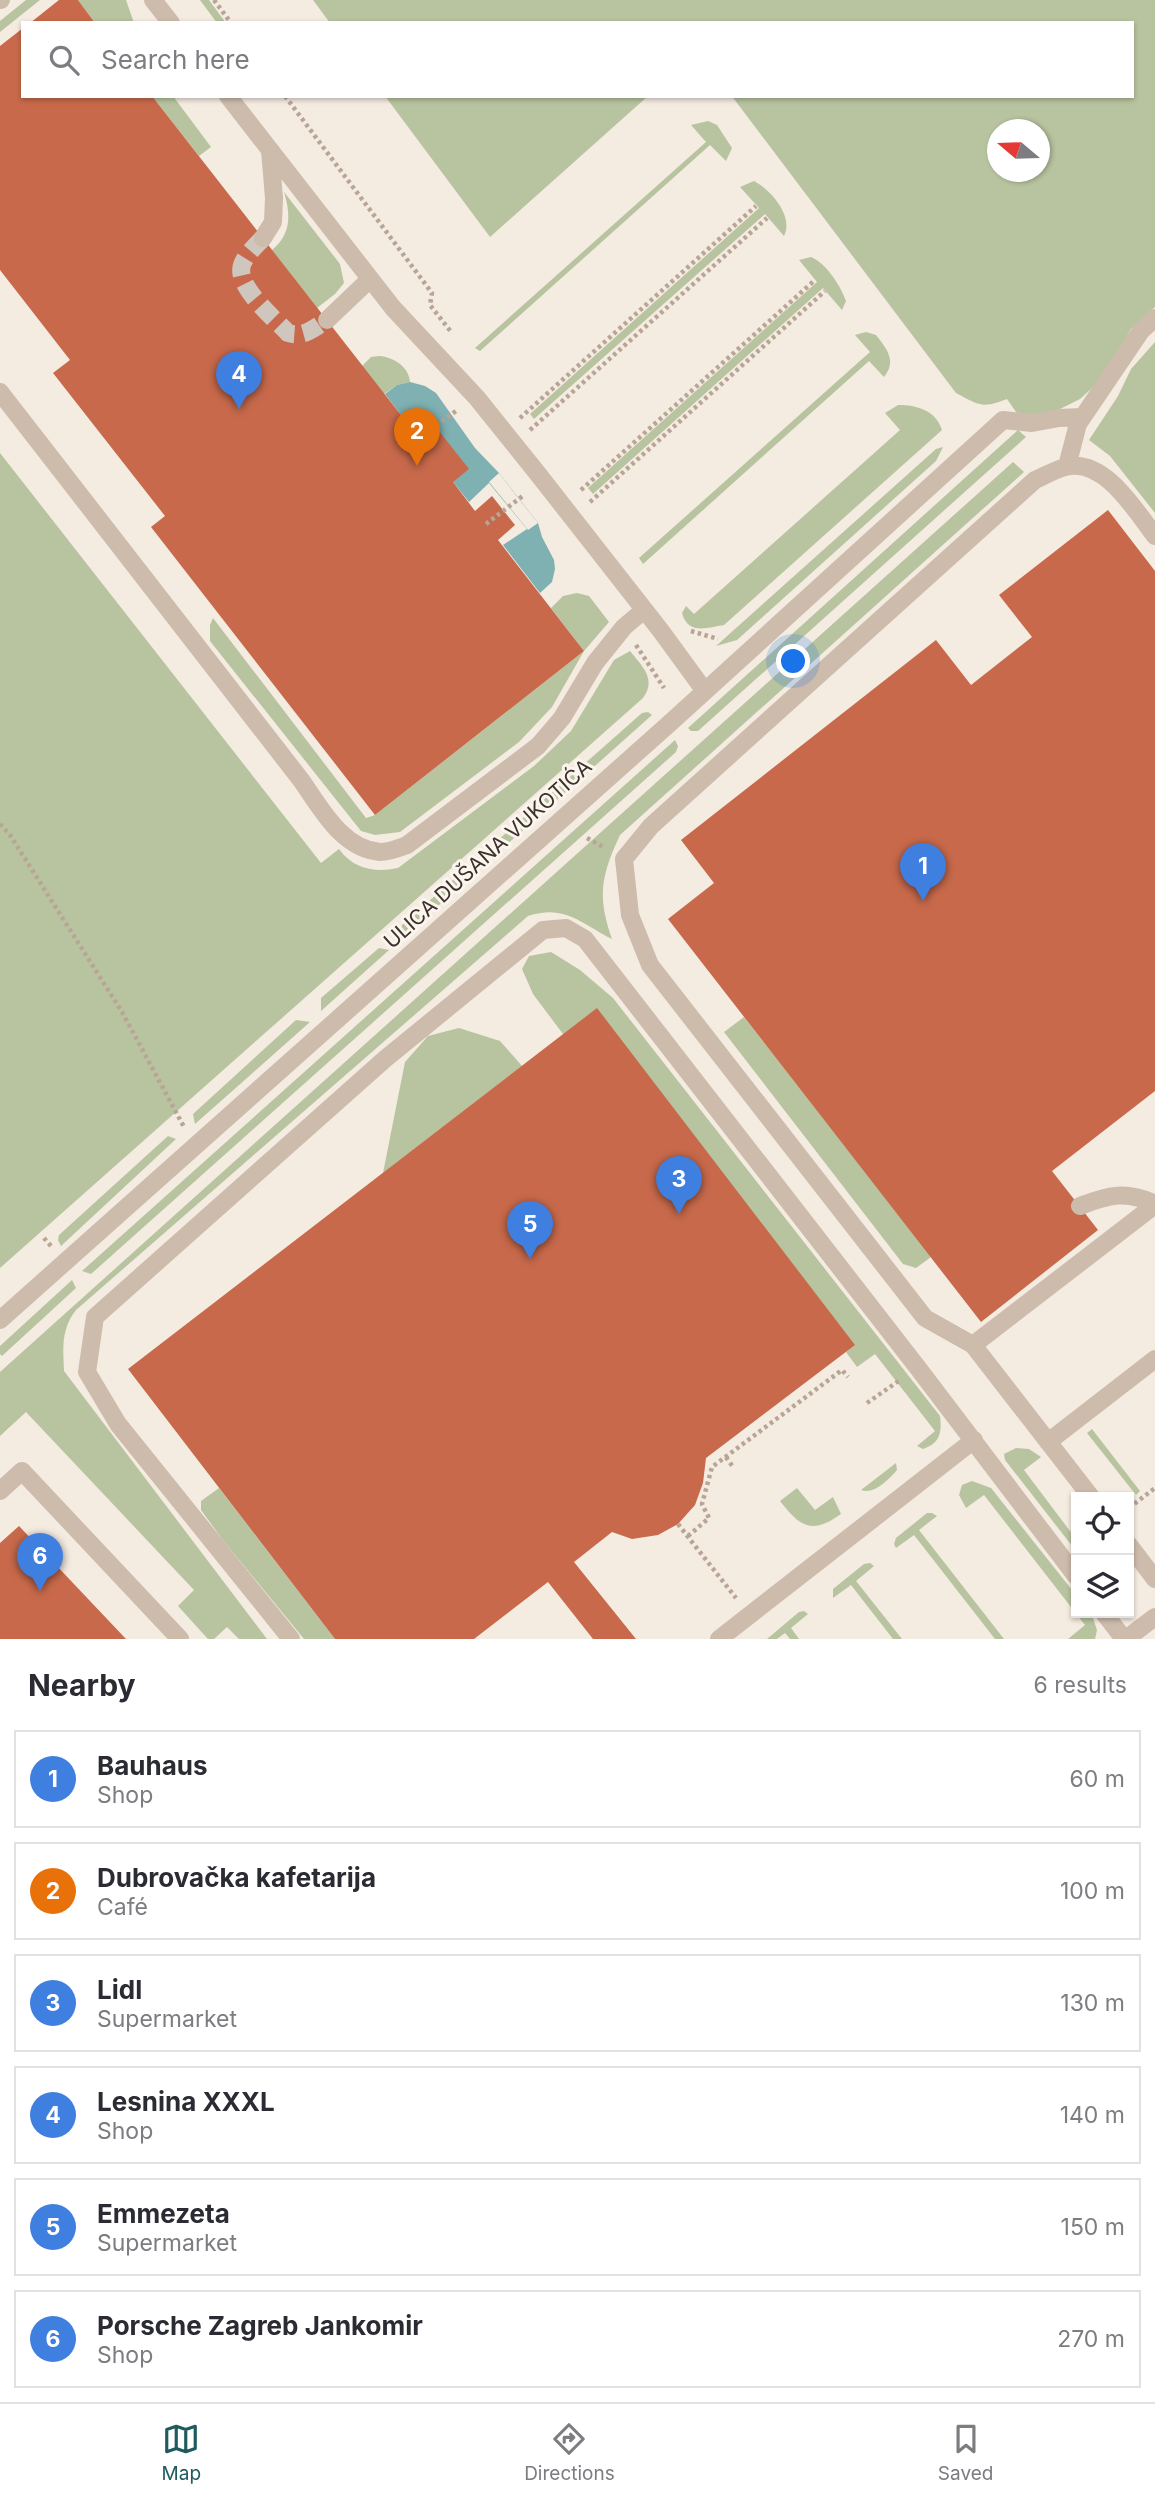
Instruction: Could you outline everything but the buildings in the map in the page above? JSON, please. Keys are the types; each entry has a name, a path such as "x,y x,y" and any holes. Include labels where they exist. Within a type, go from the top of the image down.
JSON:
{"street":[{"path":"153,0 169,21"},
{"path":"230,98 393,308 477,398 704,690"},
{"path":"263,238 273,222 270,150"},
{"path":"327,320 370,279"},
{"path":"1067,466 1082,417 1141,331 1155,318"},
{"path":"0,392 339,832 362,847 382,852 407,845 538,746 562,718 595,663 625,627 644,610"},
{"name":"ULICA DUŠANA VUKOTIĆA","path":"0,1320 1003,420 1032,423 1082,417"},
{"path":"1087,1492 973,1345 925,1318 650,965 630,915 624,859 651,826 1035,480 1067,466 1096,470 1120,490 1155,536"},
{"path":"290,1639 117,1424 87,1372 95,1317 385,1059 543,930 566,928 585,939 974,1440 1071,1569"},
{"path":"973,1345 1155,1205 1138,1196 1106,1196 1080,1206"},
{"path":"1048,1442 1155,1359"},
{"path":"719,1639 974,1440"},
{"path":"0,1491 22,1471 180,1639"},
{"path":"1134,1552 1155,1579"},
{"path":"1108,1618 1125,1639 1155,1617"}],"path":[{"path":"214,0 229,21"},
{"path":"519,419 756,206"},
{"path":"512,442 529,431 767,218"},
{"path":"578,493 815,280"},
{"path":"587,505 825,291"},
{"path":"419,438 454,413"},
{"path":"486,524 519,499"},
{"path":"0,824 10,835 122,1012 195,1146"},
{"path":"688,1536 709,1518 702,1504 712,1467 842,1370 848,1377"},
{"path":"867,1403 906,1375"},
{"path":"786,1412 791,1420"},
{"path":"726,1457 733,1466"},
{"path":"1134,1504 1155,1488"},
{"path":"678,1524 749,1616"}],"green space":[{"path":"26,0 40,0 0,32 0,21"},
{"path":"78,0 126,0 133,21 94,21"},
{"path":"200,0 209,0 225,21 216,21"},
{"path":"313,0 1155,0 1155,307 1131,329 1103,378 1080,399 1054,412 1026,420 1007,399 986,405 956,393 733,98 1134,98 1134,21 329,21"},
{"path":"154,98 174,98 211,147 199,156"},
{"path":"386,98 646,98 490,237"},
{"path":"708,121 717,125 732,148 726,161 710,145 480,351 475,348 706,142 691,125"},
{"path":"754,181 779,204 786,220 784,236 765,214 534,419 530,414 759,208 740,187"},
{"path":"284,192 340,264 344,283 317,308 272,250 283,237 288,224"},
{"path":"811,257 828,270 837,282 846,301 842,310 823,288 593,494 588,488 817,282 799,260"},
{"path":"866,332 876,335 889,355 890,366 884,377 869,361 643,564 639,558 870,352 855,335"},
{"path":"1155,342 1155,513 1110,456 1089,440 1118,396 1131,369"},
{"path":"379,356 400,364 407,372 410,382 397,385 384,394 362,366 371,357"},
{"path":"898,405 925,410 935,418 942,430 724,625 698,628 689,625 682,613 686,606 694,614 900,430 885,413"},
{"path":"1018,430 1026,437 698,731 688,728"},
{"path":"943,447 936,461 737,640 716,646 936,449"},
{"path":"0,453 321,863 339,849 351,861 365,868 398,868 534,766 571,731 614,660 630,651 646,673 649,685 643,698 0,1268"},
{"path":"1013,462 1024,472 620,835 603,886 604,910 612,939 562,914 552,912 528,916 71,1317 63,1347 64,1371 267,1639 239,1639 227,1627 214,1639 208,1639 178,1606 194,1590 26,1412 0,1436 0,1372"},
{"path":"577,593 589,596 609,622 584,651 551,608 563,596"},
{"path":"213,618 366,818 375,815 584,651 552,707 519,742 400,832 375,835 361,831 210,641 210,625"},
{"path":"648,712 652,715 402,938 402,925 642,713"},
{"path":"675,740 678,746 676,752 91,1274 82,1271"},
{"path":"379,948 389,950 321,1011 321,998"},
{"path":"551,952 580,970 613,998 940,1416 940,1432 933,1444 923,1449 917,1446 935,1431 875,1354 857,1367 846,1352 854,1345 563,1034 533,994 522,969 529,956"},
{"path":"744,1017 931,1257 916,1268 903,1264 724,1032"},
{"path":"296,1020 310,1022 195,1124 193,1114"},
{"path":"459,1028 500,1041 522,1066 383,1173 405,1062 428,1036"},
{"path":"168,1136 176,1139 61,1246 59,1235"},
{"path":"72,1280 76,1288 2,1356 0,1346"},
{"path":"1092,1429 1140,1491 1136,1495 1134,1492 1087,1433"},
{"path":"1016,1448 1029,1449 1041,1457 1024,1470 1071,1532 1071,1545 1005,1460 1004,1454"},
{"path":"896,1463 897,1470 880,1486 861,1490"},
{"path":"972,1481 991,1488 1071,1589 1071,1607 984,1495 966,1508 959,1495 962,1485"},
{"path":"219,1488 335,1639 304,1639 222,1539 201,1510 201,1501"},
{"path":"797,1488 815,1510 833,1497 841,1514 831,1521 814,1526 800,1522 780,1501"},
{"path":"927,1513 937,1516 919,1530 1004,1639 995,1639 914,1535 896,1548 896,1538"},
{"path":"870,1563 874,1566 856,1581 902,1639 893,1639 851,1585 833,1598 833,1589 864,1564"},
{"path":"799,1612 808,1614 791,1628 799,1639 790,1639 785,1633 777,1639 767,1639"},
{"path":"1080,1618 1093,1618 1097,1630 1095,1639 1068,1639 1085,1625"}],"water":[{"path":"410,382 425,386 436,393 475,448 499,473 538,523 554,560 555,569 552,582 540,593 503,545 527,529 489,483 469,502 453,482 424,412 408,424 385,394 397,385"}],"pier":[{"path":"499,473 538,523 528,530 489,482"}],"tunnel":[{"path":"263,238 242,265 241,273 257,301 288,333 304,333 327,320"}],"place":[{"name":"Lesnina XXXL","path":"239,409"},
{"name":"Dubrovačka kafetarija","path":"417,466"},
{"name":"Bauhaus","path":"923,901"},
{"name":"Lidl","path":"679,1214"},
{"name":"Emmezeta","path":"530,1259"},
{"name":"Porsche Zagreb Jankomir","path":"40,1591"}]}
